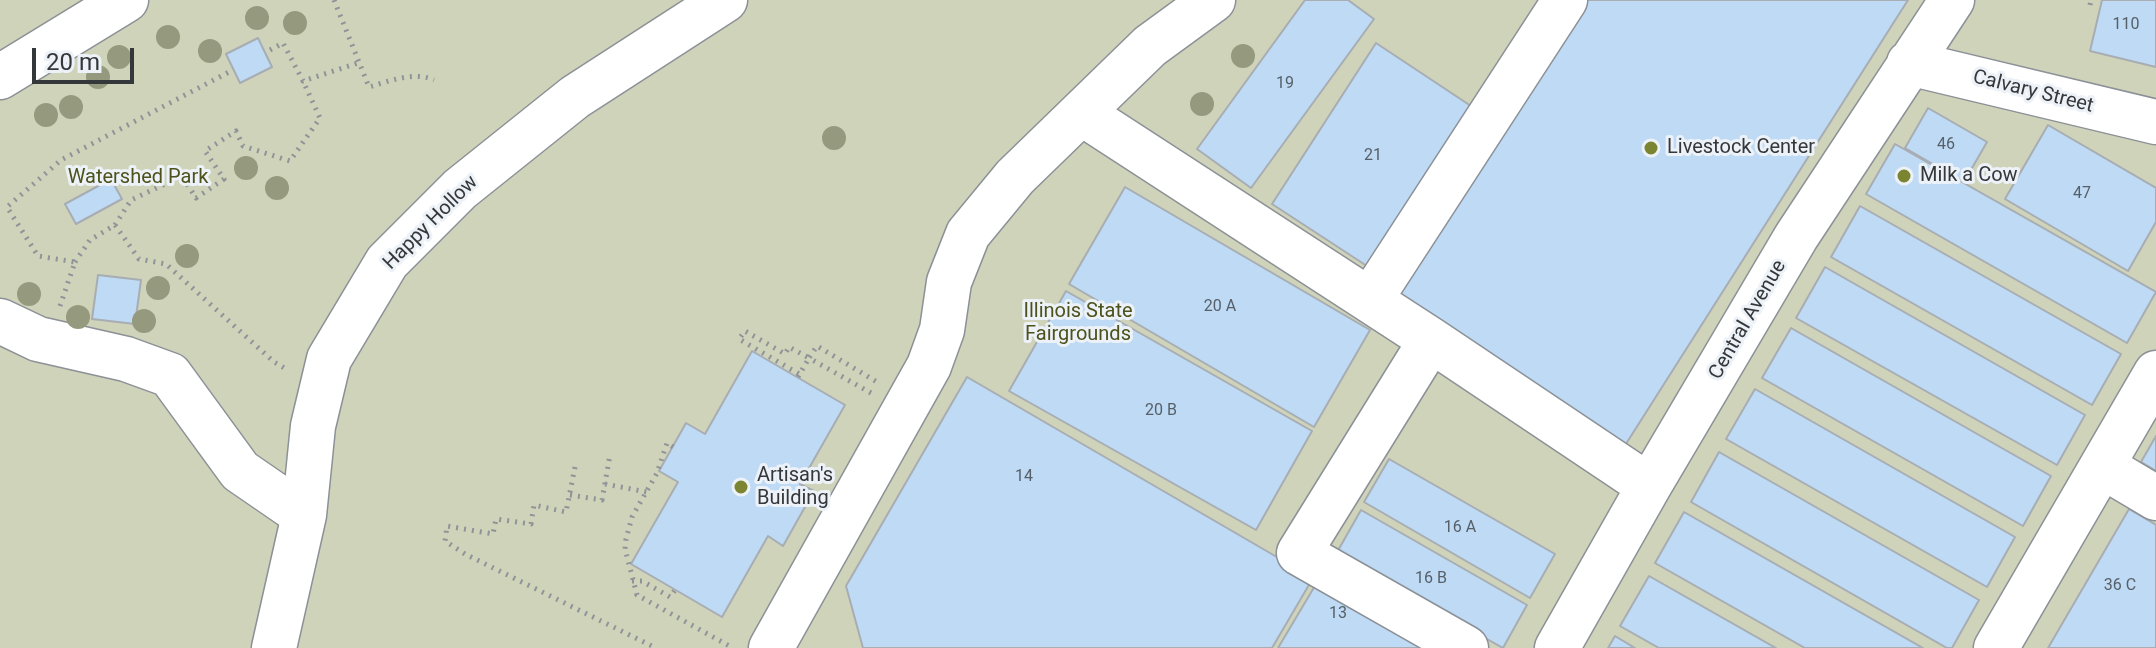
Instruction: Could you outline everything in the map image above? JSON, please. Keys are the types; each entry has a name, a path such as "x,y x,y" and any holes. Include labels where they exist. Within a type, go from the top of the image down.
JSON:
{"street":[{"path":"0,77 126,0"},
{"name":"Happy Hollow","path":"274,648 304,515 313,426 329,359 387,262 460,189 575,97 725,0"},
{"path":"764,646 929,366 942,330 949,282 968,234 1015,177 1150,46 1213,0"},
{"path":"1370,300 1565,0"},
{"name":"Central Avenue","path":"1557,648 1796,237 1952,0"},
{"name":"Calvary Street","path":"1909,63 2156,122"},
{"path":"1083,114 1649,486"},
{"path":"0,321 49,342 126,359 170,375 240,471 304,515"},
{"path":"1431,340 1299,553 1466,648"},
{"path":"1996,648 2156,373"},
{"path":"2102,466 2156,498"}],"path":[{"path":"334,0 369,87 423,75 434,80"},
{"path":"49,342 75,262 90,240 115,225 131,200 182,176 196,198 224,179 205,151 236,131 243,146 290,161 320,118 283,43 270,50"},
{"path":"303,81 358,63"},
{"path":"75,262 38,256 7,207 61,160 229,72"},
{"path":"115,225 139,259 166,264 274,362 321,390"},
{"path":"873,394 809,358 789,347 785,354 745,331 739,339 798,376 809,358 817,346 881,384"},
{"path":"673,447 667,443 657,473 632,517 626,539 637,595 764,646"},
{"path":"570,495 602,500 610,455"},
{"path":"575,467 566,512 534,505 531,524 496,519 493,534 447,526 445,541 656,648"},
{"path":"605,484 647,492"},
{"path":"632,581 642,581 670,597 675,590"}],"green space":[{"name":"Illinois State Fairgrounds","path":"0,0 2156,0 2156,648 0,648"}],"building":[{"path":"1305,0 1348,0 1374,19 1251,188 1197,149"},
{"name":"Livestock Center","path":"1585,0 1908,0 1624,447 1393,296"},
{"path":"2102,0 2156,0 2156,67 2090,51"},
{"path":"258,38 272,67 240,83 226,54"},
{"path":"1376,43 1474,108 1370,268 1272,204"},
{"path":"1928,108 1987,142 1964,182 1905,148"},
{"path":"2048,125 2156,188 2156,222 2128,271 2005,199"},
{"path":"1895,144 2156,292 2127,343 1866,194"},
{"path":"111,179 122,199 76,224 65,204"},
{"path":"1125,187 1370,330 1314,427 1069,284"},
{"path":"1860,206 2121,354 2092,405 1831,257"},
{"path":"1825,267 2085,415 2057,465 1796,318"},
{"path":"98,275 141,280 135,324 92,319"},
{"path":"1066,291 1312,431 1256,530 1009,391"},
{"path":"1791,328 2051,476 2023,526 1762,378"},
{"name":"Artisan's Building","path":"752,351 845,405 800,484 814,491 783,546 768,536 722,617 631,564 678,482 659,471 686,423 705,434"},
{"path":"967,377 1313,578 1272,648 863,648 846,586"},
{"path":"1755,389 2015,537 1987,587 1726,439"},
{"path":"2156,436 2156,471 2141,462"},
{"path":"1719,452 1979,600 1952,648 1947,648 1691,502"},
{"path":"1389,459 1555,554 1530,598 1364,502"},
{"path":"2129,509 2156,525 2156,648 2048,648"},
{"path":"1361,510 1527,605 1503,648 1336,554"},
{"path":"1684,512 1923,648 1805,648 1655,563"},
{"path":"1649,576 1776,648 1659,648 1620,626"},
{"path":"1319,579 1435,648 1278,648"},
{"path":"1615,636 1635,648 1608,648"}],"place":[{"name":"Livestock Center","path":"1651,148"},
{"name":"Milk a Cow","path":"1904,176"},
{"name":"Artisan's Building","path":"741,487"}],"park label":[{"name":"Watershed Park","path":"138,178"}]}
